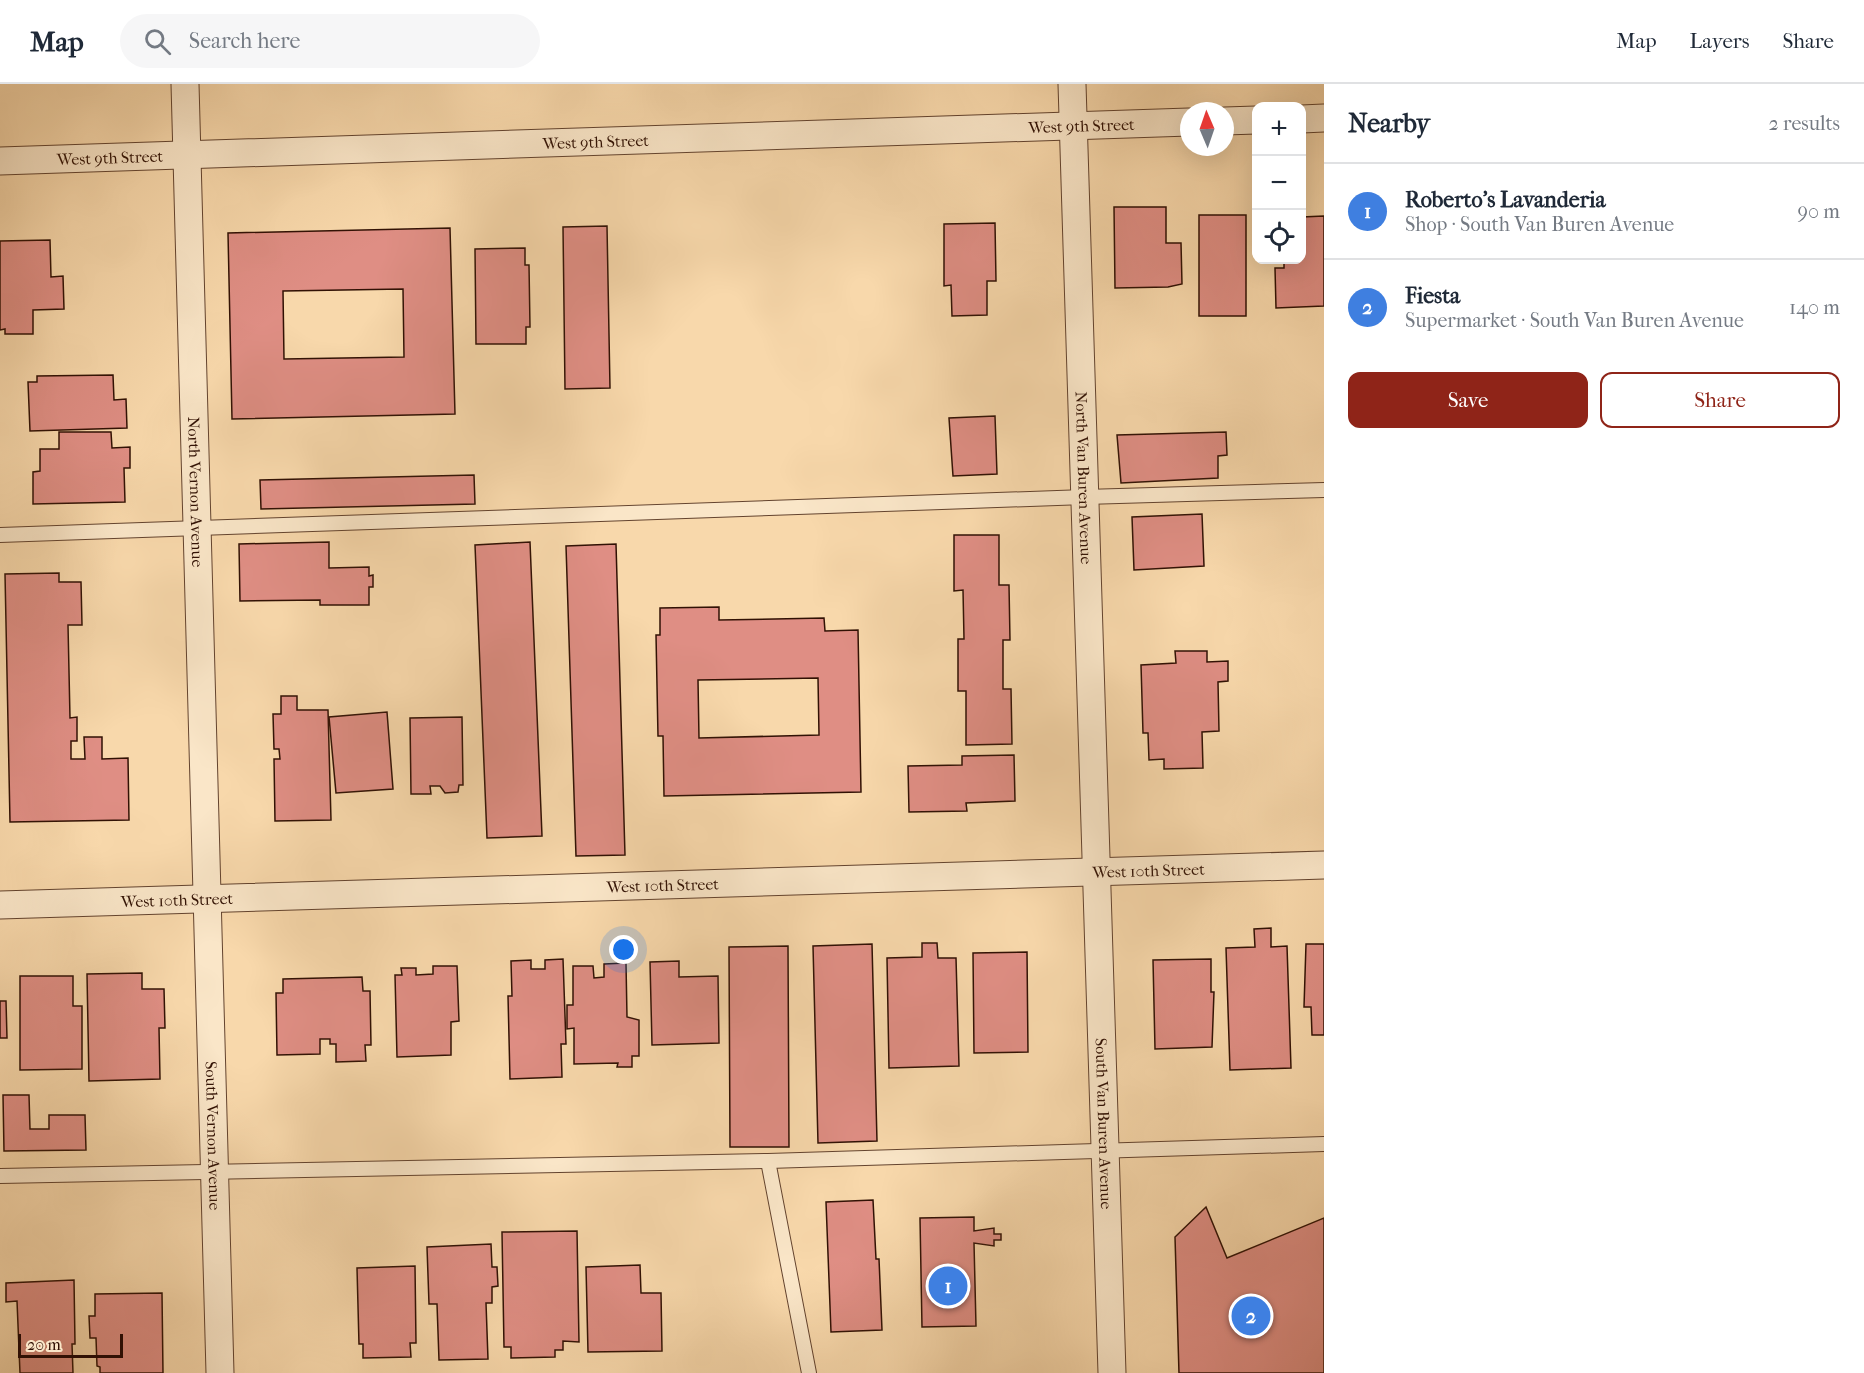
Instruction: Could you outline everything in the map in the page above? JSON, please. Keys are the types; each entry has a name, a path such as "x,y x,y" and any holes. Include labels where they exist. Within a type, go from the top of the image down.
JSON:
{"street":[{"name":"North Vernon Avenue","path":"185,84 207,899"},
{"name":"North Van Buren Avenue","path":"1072,84 1096,872"},
{"path":"1306,119 1324,118"},
{"path":"1234,121 1252,120"},
{"name":"West 9th Street","path":"0,161 1180,122"},
{"name":"West 10th Street","path":"0,905 1324,865"},
{"name":"South Van Buren Avenue","path":"1096,872 1112,1373"},
{"name":"South Vernon Avenue","path":"207,899 220,1373"}],"lane":[{"path":"0,535 1324,490"},
{"path":"0,1176 768,1161 1324,1144"},
{"path":"768,1161 808,1373"}],"building":[{"path":"1114,207 1166,207 1166,243 1181,243 1182,284 1168,287 1115,288"},
{"path":"1199,215 1246,215 1246,316 1199,316"},
{"path":"1324,216 1324,306 1276,308 1275,268 1284,268 1284,264 1306,264 1306,217"},
{"path":"995,223 996,281 987,281 987,315 952,316 951,285 944,286 944,224"},
{"path":"607,226 610,388 565,389 563,227"},
{"path":"450,228 455,414 232,419 228,233","holes":["403,289 404,357 284,359 283,291"]},
{"path":"50,240 51,277 63,276 64,309 33,310 33,334 5,334 5,329 0,330 0,241"},
{"path":"525,248 525,265 529,265 530,327 526,327 526,344 476,344 475,249"},
{"path":"113,375 114,400 126,399 127,428 30,431 28,382 37,382 37,376"},
{"path":"995,416 997,474 953,476 949,418"},
{"path":"59,432 111,432 112,448 130,447 130,468 124,468 125,502 33,504 33,472 40,471 40,449 59,449"},
{"path":"1226,432 1227,455 1218,456 1218,478 1121,483 1117,435"},
{"path":"474,475 475,504 261,509 260,480"},
{"path":"1202,514 1204,566 1134,570 1132,517"},
{"path":"954,535 999,535 999,585 1009,585 1010,640 1003,640 1003,689 1011,689 1012,744 966,745 966,691 958,691 958,639 964,639 963,590 954,591"},
{"path":"329,542 329,568 369,567 369,576 373,575 373,587 369,587 369,605 320,605 320,600 240,601 239,544"},
{"path":"530,542 542,836 487,838 475,545"},
{"path":"616,544 625,855 576,856 566,546"},
{"path":"59,573 59,582 81,582 82,625 68,625 70,718 77,717 77,741 71,741 71,759 85,759 84,737 102,737 102,759 128,758 129,820 10,822 5,574"},
{"path":"719,607 719,620 824,618 825,631 858,630 861,792 664,796 663,736 658,736 656,635 660,635 660,608","holes":["818,678 819,735 699,738 698,680"]},
{"path":"1175,651 1207,651 1207,662 1228,661 1228,681 1218,682 1219,731 1202,732 1203,768 1164,769 1164,759 1149,760 1148,733 1143,733 1141,665 1176,663"},
{"path":"281,696 297,696 297,710 328,710 331,820 275,821 274,759 280,759 279,749 274,749 273,714 281,714"},
{"path":"387,712 393,789 336,793 329,717"},
{"path":"462,717 463,785 459,785 458,792 445,793 440,786 430,786 431,794 411,794 410,718"},
{"path":"1014,755 1015,801 966,803 967,811 909,812 908,766 962,765 962,756"},
{"path":"1271,928 1271,947 1287,946 1291,1068 1230,1070 1226,948 1255,947 1254,929"},
{"path":"922,943 937,943 938,958 956,958 959,1066 889,1068 887,958 922,957"},
{"path":"872,944 877,1141 818,1143 813,946"},
{"path":"1306,944 1324,944 1324,1035 1312,1035 1311,1007 1304,1007"},
{"path":"788,946 789,1147 730,1147 729,947"},
{"path":"1027,952 1028,1052 974,1053 973,953"},
{"path":"563,959 566,1044 561,1044 562,1077 510,1079 508,996 512,996 511,961 531,960 531,969 545,969 545,960"},
{"path":"1211,959 1211,992 1214,992 1212,1047 1155,1049 1153,960"},
{"path":"679,961 679,977 718,976 719,1043 652,1045 650,962"},
{"path":"626,963 627,1017 639,1020 639,1056 632,1056 632,1067 617,1067 618,1063 574,1064 574,1028 567,1029 567,1005 573,1005 573,966 593,966 594,978 604,977 604,964"},
{"path":"433,966 457,966 459,1021 451,1022 451,1055 397,1057 395,975 402,975 401,968 416,968 416,975 433,974"},
{"path":"142,973 142,989 164,989 165,1028 159,1028 160,1079 89,1081 87,974"},
{"path":"20,976 73,976 73,1006 82,1006 82,1069 20,1070"},
{"path":"362,977 363,991 370,991 371,1045 365,1045 366,1061 336,1062 336,1044 330,1044 330,1039 320,1039 320,1054 277,1055 276,993 283,993 283,979"},
{"path":"0,1001 6,1001 7,1038 0,1038"},
{"path":"3,1095 29,1095 30,1129 49,1129 49,1115 85,1115 86,1150 4,1151"},
{"path":"873,1200 876,1259 879,1259 882,1330 831,1332 826,1202"},
{"path":"1206,1207 1227,1258 1324,1218 1324,1373 1179,1373 1175,1237"},
{"path":"974,1217 974,1231 994,1228 994,1234 1001,1234 1001,1240 994,1240 994,1246 974,1243 976,1326 922,1327 920,1218"},
{"path":"577,1231 579,1342 563,1341 563,1350 555,1350 555,1357 511,1358 511,1347 504,1347 502,1232"},
{"path":"491,1244 492,1267 497,1267 498,1286 492,1287 492,1303 486,1303 488,1359 439,1360 437,1304 429,1304 427,1247"},
{"path":"640,1265 641,1293 661,1293 662,1351 588,1352 586,1267"},
{"path":"415,1266 416,1343 410,1343 411,1357 363,1358 363,1344 359,1344 357,1268"},
{"path":"74,1280 73,1373 20,1373 17,1301 6,1302 6,1283"},
{"path":"162,1293 163,1373 100,1373 100,1367 97,1366 96,1338 90,1338 89,1316 95,1316 95,1294"}],"place":[{"name":"Roberto's Lavanderia","path":"948,1286"},
{"name":"Fiesta","path":"1251,1316"}]}
